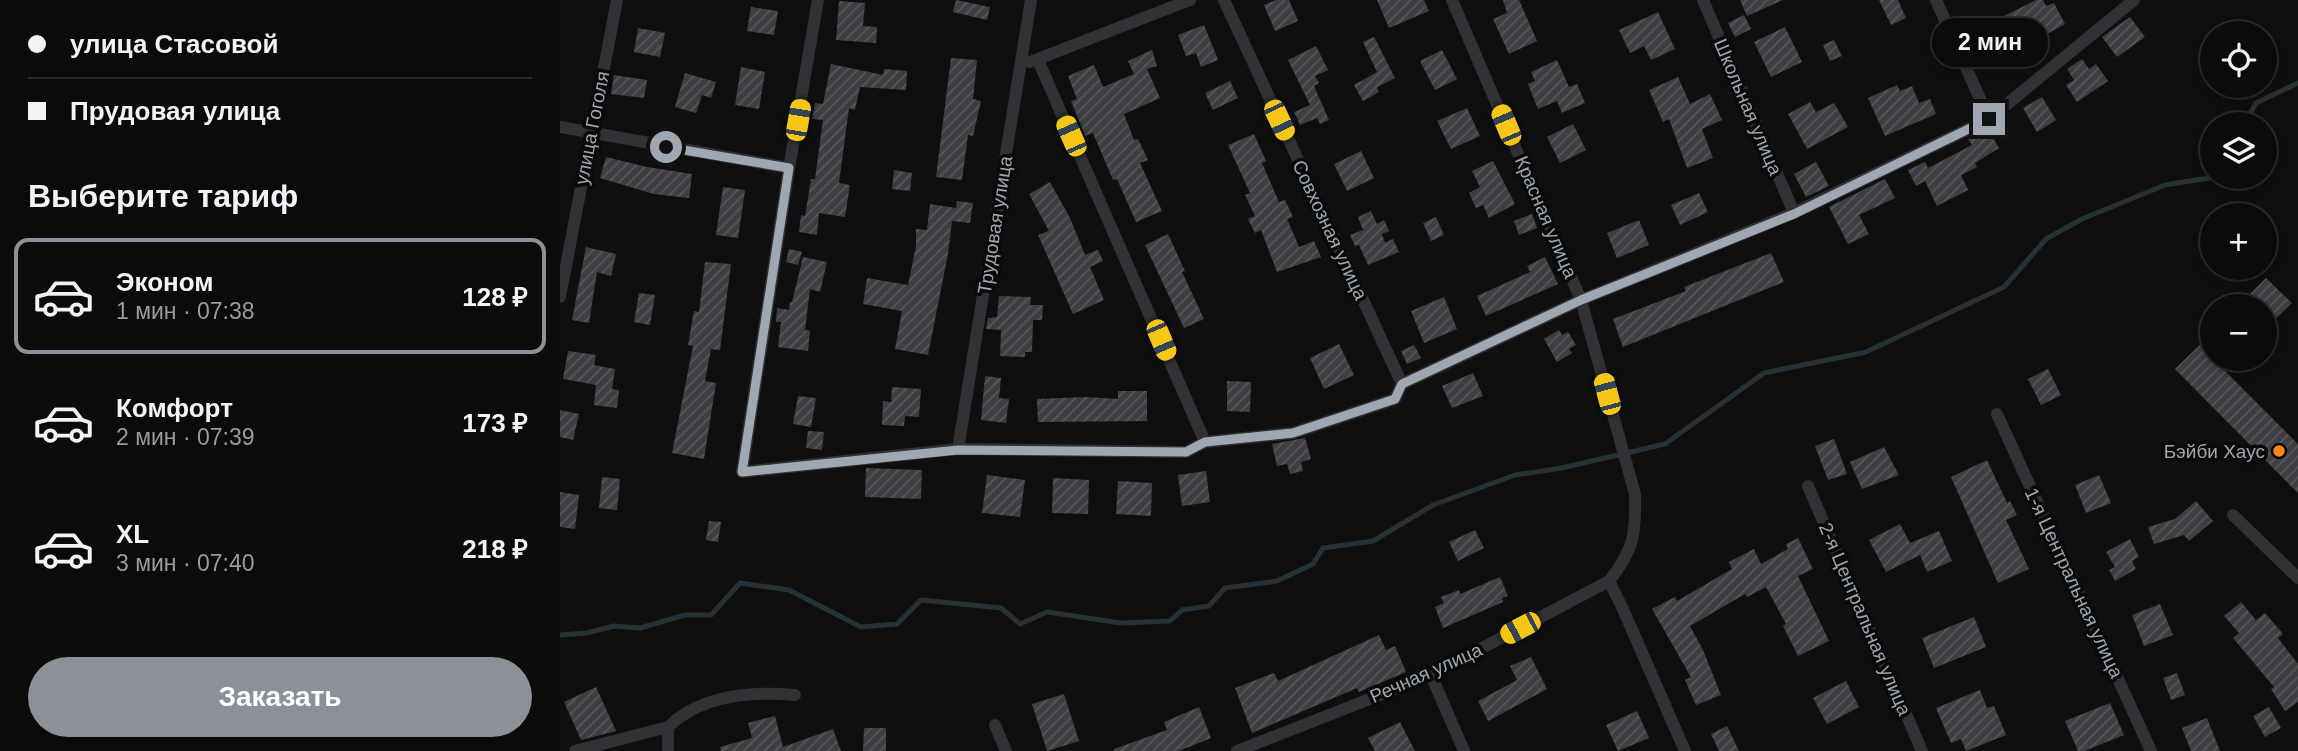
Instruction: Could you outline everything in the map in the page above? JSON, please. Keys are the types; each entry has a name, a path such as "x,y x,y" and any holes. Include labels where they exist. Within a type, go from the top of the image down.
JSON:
{"street":[{"name":"улица Гоголя","path":"560,297 617,0"},
{"path":"818,0 742,472 958,450 1186,452 1205,442 1293,433 1395,399 1402,384 1581,300 1794,214 1989,119 2134,0"},
{"name":"Трудовая улица","path":"958,450 1031,0"},
{"path":"1020,66 1190,0"},
{"name":"Совхозная улица","path":"1223,0 1402,384"},
{"name":"Красная улица","path":"1452,0 1581,300 1630,475 1635,494 1632,544 1623,563 1609,581"},
{"name":"Школьная улица","path":"1703,0 1794,214"},
{"path":"1936,0 1989,119"},
{"path":"1038,60 1205,442"},
{"path":"560,127 789,168"},
{"name":"1-я Центральная улица","path":"1997,414 2151,751"},
{"name":"2-я Центральная улица","path":"1808,486 1922,751"},
{"path":"2233,515 2298,578"},
{"path":"1609,581 1685,751"},
{"name":"Речная улица","path":"1240,750 1431,675 1609,581"},
{"path":"1431,675 1465,751"},
{"path":"575,751 668,727 700,706 723,698 758,693 795,695"},
{"path":"995,725 1006,751"},
{"path":"668,727 668,751"}],"building":[{"path":"956,0 990,7 987,20 953,12"},
{"path":"1276,0 1289,0 1298,21 1275,31 1264,5"},
{"path":"1377,0 1424,0 1429,11 1389,28"},
{"path":"1503,0 1519,0 1537,41 1509,54 1493,19 1507,13"},
{"path":"1740,0 1783,0 1747,16"},
{"path":"1879,0 1898,0 1906,18 1891,25"},
{"path":"2036,0 2043,0 2046,6 2054,3 2065,24 2018,50 2002,17"},
{"path":"839,1 865,3 863,26 877,27 876,43 836,40"},
{"path":"751,7 778,11 774,35 747,31"},
{"path":"1658,12 1675,49 1651,60 1644,46 1630,53 1619,30"},
{"path":"1744,15 1751,29 1735,37 1728,23"},
{"path":"2130,17 2145,37 2117,57 2102,37"},
{"path":"1974,23 1982,41 1968,47 1960,28"},
{"path":"1204,25 1218,60 1201,67 1196,53 1186,56 1178,35"},
{"path":"1785,27 1802,62 1771,77 1754,42"},
{"path":"638,28 665,33 660,57 634,52"},
{"path":"1374,37 1395,78 1377,87 1379,92 1363,101 1354,85 1377,72 1363,42"},
{"path":"1834,40 1842,56 1830,61 1823,45"},
{"path":"1316,46 1328,70 1315,76 1319,83 1314,86 1329,120 1320,124 1317,118 1300,125 1294,112 1310,105 1288,60"},
{"path":"1152,50 1157,66 1147,69 1160,98 1124,114 1134,140 1138,139 1148,160 1140,163 1162,211 1136,222 1117,179 1113,180 1093,133 1085,136 1071,101 1077,99 1068,76 1094,65 1103,87 1134,74 1128,61"},
{"path":"1442,50 1457,79 1435,90 1420,61"},
{"path":"951,58 977,60 973,99 981,101 973,136 968,135 962,180 936,177"},
{"path":"2082,59 2089,69 2096,64 2108,81 2077,102 2066,85 2074,80 2067,69"},
{"path":"1557,60 1569,87 1577,84 1585,103 1562,113 1557,101 1538,109 1528,84 1535,81 1531,72"},
{"path":"831,64 883,75 884,69 907,71 906,90 860,87 855,110 849,108 839,183 850,185 845,217 819,213 817,235 799,232 801,215 805,216 811,179 815,179 823,120 812,119 815,103 823,104"},
{"path":"741,67 765,72 759,109 735,105"},
{"path":"685,73 716,82 711,98 702,95 696,113 675,107"},
{"path":"614,75 647,80 644,98 611,94"},
{"path":"1678,77 1690,104 1710,94 1722,120 1702,129 1713,158 1687,168 1669,119 1663,122 1649,90"},
{"path":"1230,81 1238,98 1213,110 1205,93"},
{"path":"1897,85 1900,91 1912,86 1919,103 1930,99 1936,114 1885,136 1868,98"},
{"path":"2042,97 2056,120 2037,132 2023,108"},
{"path":"1810,102 1816,112 1834,103 1848,127 1807,149 1788,114"},
{"path":"1467,108 1480,136 1451,149 1437,121"},
{"path":"1573,124 1586,150 1560,163 1547,137"},
{"path":"1988,129 1999,148 1975,163 1977,167 1961,175 1968,190 1937,206 1925,181 1916,186 1908,170 1925,162 1928,168 1972,145 1968,139"},
{"path":"1254,134 1266,161 1262,163 1279,202 1285,200 1293,217 1287,219 1299,247 1314,241 1321,257 1277,272 1261,230 1255,233 1248,219 1255,216 1245,195 1250,193 1228,145"},
{"path":"1361,151 1374,178 1347,191 1334,164"},
{"path":"606,157 692,174 689,198 654,194 600,178"},
{"path":"1493,161 1515,204 1489,218 1483,205 1476,208 1469,193 1480,187 1472,171"},
{"path":"1816,162 1829,186 1806,197 1794,174"},
{"path":"894,170 912,173 910,191 892,189"},
{"path":"1885,179 1895,198 1859,215 1869,234 1848,244 1829,207"},
{"path":"1050,182 1070,218 1085,255 1098,250 1103,261 1090,267 1104,300 1073,314 1038,235 1049,231 1029,194"},
{"path":"723,187 745,190 738,238 716,235"},
{"path":"1699,193 1708,212 1680,225 1671,205"},
{"path":"957,201 973,203 970,223 952,221 928,355 895,349 902,311 863,304 867,278 908,285 916,246 916,229 927,230 930,204 956,208"},
{"path":"1371,211 1377,224 1384,220 1389,231 1382,234 1385,243 1393,239 1399,252 1368,265 1359,245 1355,246 1350,235 1363,230 1358,217"},
{"path":"1532,214 1537,228 1519,235 1514,221"},
{"path":"1436,217 1444,235 1431,241 1423,223"},
{"path":"1639,220 1649,245 1617,258 1607,233"},
{"path":"1168,234 1204,319 1184,328 1145,245"},
{"path":"586,247 616,254 611,276 597,272 589,323 572,320"},
{"path":"789,249 802,252 798,265 786,262"},
{"path":"1771,253 1784,282 1623,347 1613,319 1686,291 1684,287"},
{"path":"803,257 827,262 820,292 810,289 805,330 810,331 808,351 778,347 781,322 776,322 777,308 789,310"},
{"path":"1545,257 1558,284 1486,316 1477,296 1530,272 1527,266"},
{"path":"705,262 731,264 720,350 711,349 705,381 716,383 704,459 672,453 693,346 688,345 694,311 699,312"},
{"path":"2264,280 2268,280 2292,303 2277,317 2277,294 2250,294"},
{"path":"639,293 655,295 650,325 634,322"},
{"path":"999,296 1031,297 1030,305 1043,305 1042,320 1033,320 1032,352 1025,352 1025,357 1000,356 1001,330 986,329 988,318 997,317"},
{"path":"1444,297 1457,329 1424,343 1411,311"},
{"path":"1559,330 1562,335 1568,332 1576,345 1569,349 1572,353 1557,362 1544,339"},
{"path":"1339,344 1354,375 1324,389 1310,358"},
{"path":"1414,345 1421,358 1407,364 1401,351"},
{"path":"2200,345 2200,371 2225,371 2298,444 2298,493 2175,369"},
{"path":"568,351 596,355 594,365 615,369 612,389 619,390 617,408 594,405 596,385 563,379"},
{"path":"2048,369 2061,395 2041,405 2028,379"},
{"path":"1473,373 1483,396 1452,408 1442,386"},
{"path":"985,376 1001,378 999,398 1009,399 1006,423 981,420"},
{"path":"1227,381 1251,382 1250,412 1227,411"},
{"path":"892,387 921,389 919,417 905,416 904,426 882,425 883,401 891,402"},
{"path":"1118,391 1147,391 1147,421 1038,422 1037,399 1118,399"},
{"path":"798,396 816,398 811,427 793,424"},
{"path":"560,410 579,414 573,440 560,437"},
{"path":"808,431 824,432 822,450 806,448"},
{"path":"1305,438 1311,459 1301,462 1303,471 1290,474 1287,464 1277,466 1272,444"},
{"path":"1834,439 1847,474 1828,480 1815,446"},
{"path":"1884,447 1899,475 1862,489 1850,462"},
{"path":"1987,460 2007,503 2010,501 2017,515 2006,520 2029,569 1998,583 1951,477"},
{"path":"866,468 922,470 921,499 865,497"},
{"path":"1206,471 1210,502 1182,506 1178,475"},
{"path":"987,475 1025,480 1020,517 982,513"},
{"path":"2099,475 2111,503 2086,513 2075,485"},
{"path":"602,477 620,479 617,510 599,508"},
{"path":"1053,478 1089,480 1088,514 1052,513"},
{"path":"1118,481 1152,483 1151,516 1116,514"},
{"path":"560,492 579,495 575,529 560,527"},
{"path":"2196,501 2213,521 2189,541 2184,535 2154,544 2148,527 2175,519"},
{"path":"709,521 721,522 718,542 706,540"},
{"path":"1900,524 1910,543 1939,531 1952,561 1927,572 1920,555 1886,572 1869,540"},
{"path":"1475,530 1484,548 1458,561 1449,542"},
{"path":"1798,538 1813,569 1798,576 1829,641 1798,656 1783,626 1786,624 1766,587 1747,597 1745,594 1690,626 1721,695 1696,705 1685,680 1691,677 1652,609 1675,597 1677,601 1732,569 1729,562 1754,549 1761,564 1788,549 1786,544"},
{"path":"2130,539 2139,557 2132,561 2136,569 2115,581 2109,570 2115,567 2106,552"},
{"path":"1500,577 1508,596 1502,598 1503,602 1443,628 1435,607 1444,603 1441,597 1459,590 1460,594"},
{"path":"2241,602 2256,620 2265,613 2283,634 2278,638 2298,664 2298,702 2285,711 2271,689 2274,687 2233,638 2239,633 2224,616"},
{"path":"2160,604 2173,635 2144,646 2132,615"},
{"path":"1974,617 1986,647 1934,668 1922,638"},
{"path":"1379,635 1386,650 1395,646 1406,672 1359,692 1357,688 1252,733 1235,688 1274,673 1278,681"},
{"path":"1531,657 1547,689 1488,721 1478,701 1517,680 1510,666"},
{"path":"2177,673 2185,695 2171,700 2163,678"},
{"path":"1846,681 1859,707 1827,724 1813,698"},
{"path":"596,687 616,731 581,740 564,702"},
{"path":"1980,690 1987,708 1994,706 2006,735 1966,751 1961,739 1951,743 1936,708"},
{"path":"1064,694 1079,741 1047,751 1032,704"},
{"path":"2110,703 2124,735 2078,751 2065,721"},
{"path":"1199,707 1211,738 1179,751 1114,751 1167,730 1164,722"},
{"path":"2269,707 2281,728 2265,737 2253,716"},
{"path":"1637,711 1649,738 1618,751 1606,725"},
{"path":"775,716 783,747 833,729 841,751 721,751 720,747 752,738 748,723"},
{"path":"2207,718 2220,751 2191,751 2182,728"},
{"path":"1400,722 1415,751 1375,751 1368,738"},
{"path":"1727,726 1739,751 1719,751 1711,734"},
{"path":"864,728 886,728 886,751 863,751"}],"waterway":[{"path":"2251,112 2256,103 2298,83"},
{"path":"560,635 587,633 614,626 640,628 685,615 711,615 740,583 789,590 861,627 897,624 921,600 1001,608 1020,624 1047,612 1121,623 1170,621 1182,610 1209,606 1225,588 1277,581 1313,564 1323,548 1373,541 1433,505 1515,475 1562,468 1665,444 1764,373 1866,352 2004,287 2046,239 2082,219 2165,185 2200,179"}],"place":[{"name":"Бэйби Хаус","path":"2279,451"}],"route":[{"path":"666,147 789,168 742,472 958,450 1186,452 1205,442 1293,433 1395,399 1402,384 1581,300 1794,214 1989,119"}]}
